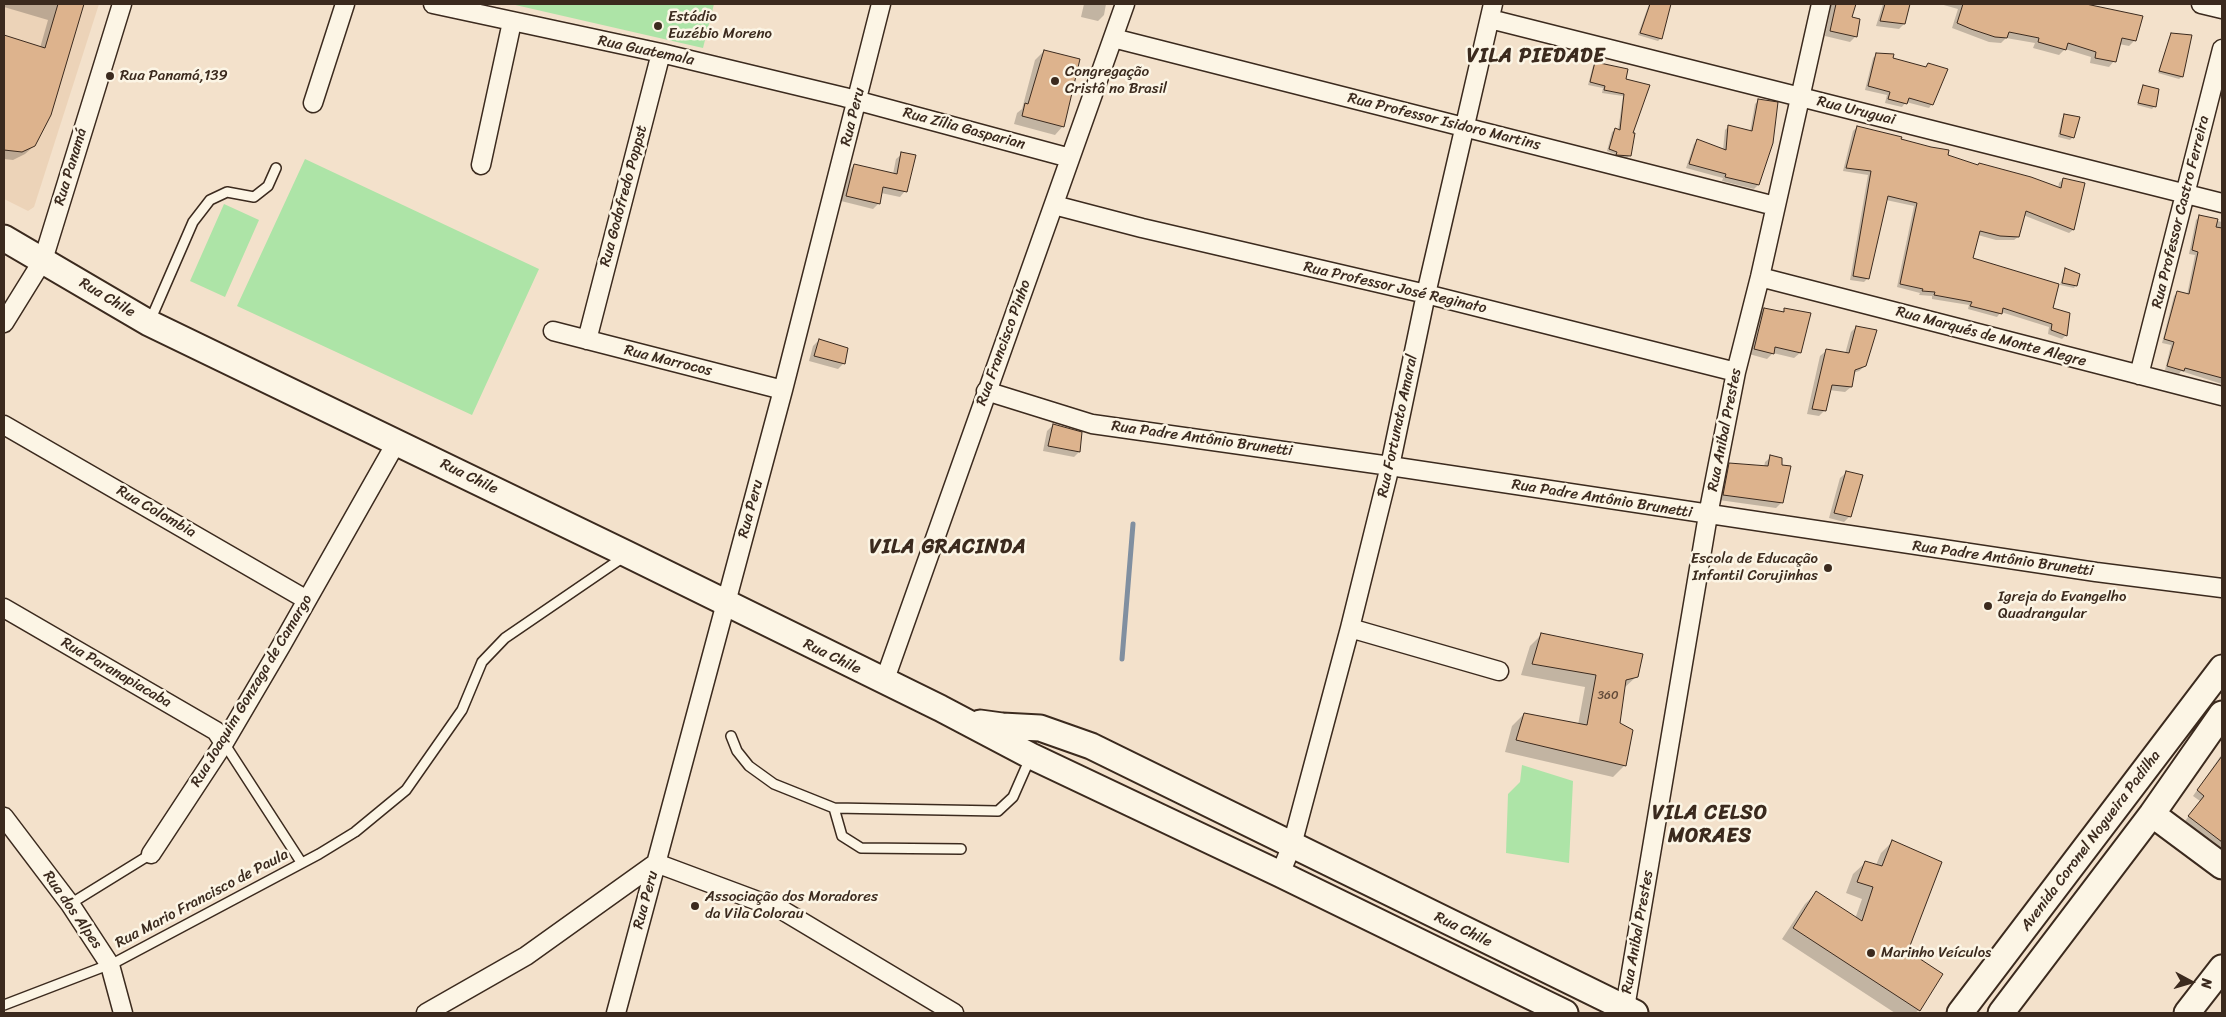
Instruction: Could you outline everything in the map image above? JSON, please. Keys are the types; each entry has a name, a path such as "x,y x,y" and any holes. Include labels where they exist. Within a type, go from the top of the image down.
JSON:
{"main road":[{"name":"Rua Chile","path":"4,238 150,323 627,554 726,605 940,708 1031,756 1280,874 1565,1013"},
{"name":"Avenida Coronel Nogueira Padilha","path":"1960,1013 2222,668"},
{"name":"Rua Chile","path":"940,708 989,725 1040,728 1091,746 1630,1011"},
{"name":"Avenida Coronel Nogueira Padilha","path":"2001,1013 2152,814 2222,714"},
{"path":"1031,756 1026,752 1024,742 1027,734 1040,728"},
{"path":"2152,814 2222,866"},
{"path":"2187,1013 2222,968"}],"street":[{"name":"Rua Panamá","path":"4,323 43,260 122,4"},
{"path":"313,103 345,4"},
{"name":"Rua Guatemala","path":"433,4 661,53 858,101"},
{"name":"Rua Peru","path":"616,1013 783,390 858,101 881,4"},
{"name":"Rua Francisco Pinho","path":"884,682 1125,4"},
{"name":"Rua Anibal Prestes","path":"1630,1011 1708,515 1736,372 1760,277 1821,4"},
{"path":"2201,4 2222,9"},
{"name":"Rua Uruguai","path":"1491,11 1800,96 2186,193 2222,204"},
{"name":"Rua Fortunato Amaral","path":"1292,845 1350,628 1390,466 1426,294 1466,127 1491,11"},
{"path":"480,165 512,22"},
{"name":"Rua Professor Isidoro Martins","path":"1113,38 1775,206"},
{"name":"Rua Professor Castro Ferreira","path":"2139,375 2222,49"},
{"name":"Rua Godofredo Poppst","path":"587,340 661,53"},
{"name":"Rua Zília Gasparian","path":"858,101 1070,158"},
{"name":"Rua Professor José Reginato","path":"1054,205 1152,231 1426,294 1736,372"},
{"name":"Rua Marqués de Monte Alegre","path":"1760,277 2222,396"},
{"name":"Rua Marrocos","path":"553,331 783,390"},
{"name":"Rua Padre Antônio Brunetti","path":"986,391 1092,424 1390,466 2096,572 2222,588"},
{"name":"Rua Colombia","path":"4,425 307,600"},
{"name":"Rua Joaquim Gonzaga de Camargo","path":"151,854 224,743 396,443"},
{"name":"Rua Paranapiacaba","path":"4,608 216,731 224,743"},
{"path":"1350,628 1499,671"},
{"name":"Rua dos Alpes","path":"4,817 70,904 110,965 123,1013"},
{"path":"1280,874 1292,845"},
{"path":"426,1013 526,956 656,863 782,910 949,1012"}],"lane":[{"path":"150,323 193,222 210,200 227,192 254,197 268,186 276,168"},
{"name":"Rua Mario Francisco de Paula","path":"4,1005 110,965 319,854 355,832 406,790 462,710 482,662 505,638 627,554"},
{"path":"731,736 737,750 749,766 774,784 834,808 998,811 1013,797 1031,756"},
{"path":"224,743 301,862"},
{"path":"834,808 842,836 861,848 960,849"},
{"name":"Rua Joaquim Gonzaga de Camargo","path":"70,904 151,854"}],"shaded area":[{"path":"4,4 99,4 34,207 28,211 4,199"}],"green space":[{"name":"Estádio Euzébio Moreno","path":"511,4 714,4 703,48"},
{"path":"305,159 539,269 472,415 237,306"},
{"path":"224,204 259,220 225,297 190,281"},
{"path":"1522,765 1573,781 1569,863 1506,853 1508,794 1520,782"}],"building":[{"path":"58,4 84,4 51,115 35,146 22,152 4,150 4,35 45,48"},
{"path":"1650,4 1671,4 1662,39 1640,33"},
{"path":"1836,4 1856,4 1852,17 1860,19 1857,37 1830,31"},
{"path":"1885,4 1910,4 1905,24 1880,21"},
{"path":"1963,4 2086,4 2143,16 2136,41 2122,38 2116,62 2095,58 2096,52 2068,43 2066,50 2038,42 2039,38 2009,32 2007,38 1995,37 1971,29 1957,23"},
{"path":"2171,33 2192,35 2183,77 2159,71"},
{"name":"Congregação Cristâ no Brasil","path":"1044,50 1080,59 1064,127 1022,116 1025,103 1028,104"},
{"path":"1876,53 1894,54 1893,58 1926,67 1928,63 1948,69 1933,105 1909,98 1907,104 1888,99 1890,92 1868,86"},
{"path":"1595,62 1628,69 1626,79 1650,85 1633,133 1635,133 1631,156 1616,155 1617,152 1609,149 1615,128 1620,130 1624,94 1604,90 1605,86 1590,82"},
{"path":"2143,85 2159,89 2156,107 2138,103"},
{"path":"1758,99 1778,102 1773,143 1759,185 1725,177 1726,174 1689,164 1697,139 1726,150 1728,125 1752,131"},
{"path":"2064,114 2080,117 2074,138 2060,134"},
{"path":"1857,126 1902,137 1901,139 1931,147 1949,150 1948,155 1978,165 1979,163 2031,177 2061,188 2063,178 2085,183 2074,230 2026,211 2019,237 2000,236 1980,231 1973,258 2059,284 2053,308 2070,313 2067,336 2051,330 2052,324 2003,308 2002,314 1970,306 1972,302 1934,295 1935,292 1922,291 1923,289 1900,284 1917,203 1888,196 1869,279 1853,276 1871,171 1846,168"},
{"path":"901,152 916,155 907,192 883,187 880,204 846,196 854,164 897,174"},
{"path":"2199,215 2218,219 2216,227 2222,228 2222,378 2185,368 2184,371 2167,366 2174,342 2164,339 2177,291 2189,294 2198,252 2192,250"},
{"path":"2065,268 2080,274 2077,286 2062,283"},
{"path":"1764,308 1784,312 1784,308 1811,313 1801,353 1775,347 1774,354 1754,349"},
{"path":"1856,326 1877,330 1866,366 1855,370 1852,387 1832,385 1826,411 1812,409 1826,349 1849,353"},
{"path":"819,339 848,348 845,364 814,356"},
{"path":"1053,424 1082,432 1080,452 1048,446"},
{"path":"1770,455 1782,458 1782,465 1791,466 1783,503 1723,495 1729,463 1768,466"},
{"path":"1846,471 1863,475 1851,517 1834,513"},
{"path":"1541,633 1643,654 1638,677 1626,680 1620,723 1633,730 1626,766 1516,740 1524,713 1587,725 1596,675 1532,664"},
{"path":"2222,756 2222,842 2188,816 2204,796 2197,790"},
{"path":"1892,840 1942,862 1908,951 1943,974 1920,1011 1793,928 1816,891 1862,921 1873,887 1857,882 1865,861 1882,866"}],"waterway":[{"path":"1122,659 1133,524"}],"place":[{"name":"Estádio Euzébio Moreno","path":"658,26"},
{"name":"Rua Panamá,139","path":"110,76"},
{"name":"Congregação Cristâ no Brasil","path":"1055,81"},
{"name":"Escola de Educação Infantil Corujinhas","path":"1828,568"},
{"name":"Igreja do Evangelho Quadrangular","path":"1988,606"},
{"name":"Associação dos Moradores da Vila Colorau","path":"695,906"},
{"name":"Marinho Veículos","path":"1871,953"}],"district":[{"name":"VILA PIEDADE","path":"1536,57"},
{"name":"VILA GRACINDA","path":"948,548"},
{"name":"VILA CELSO MORAES","path":"1710,826"}]}
